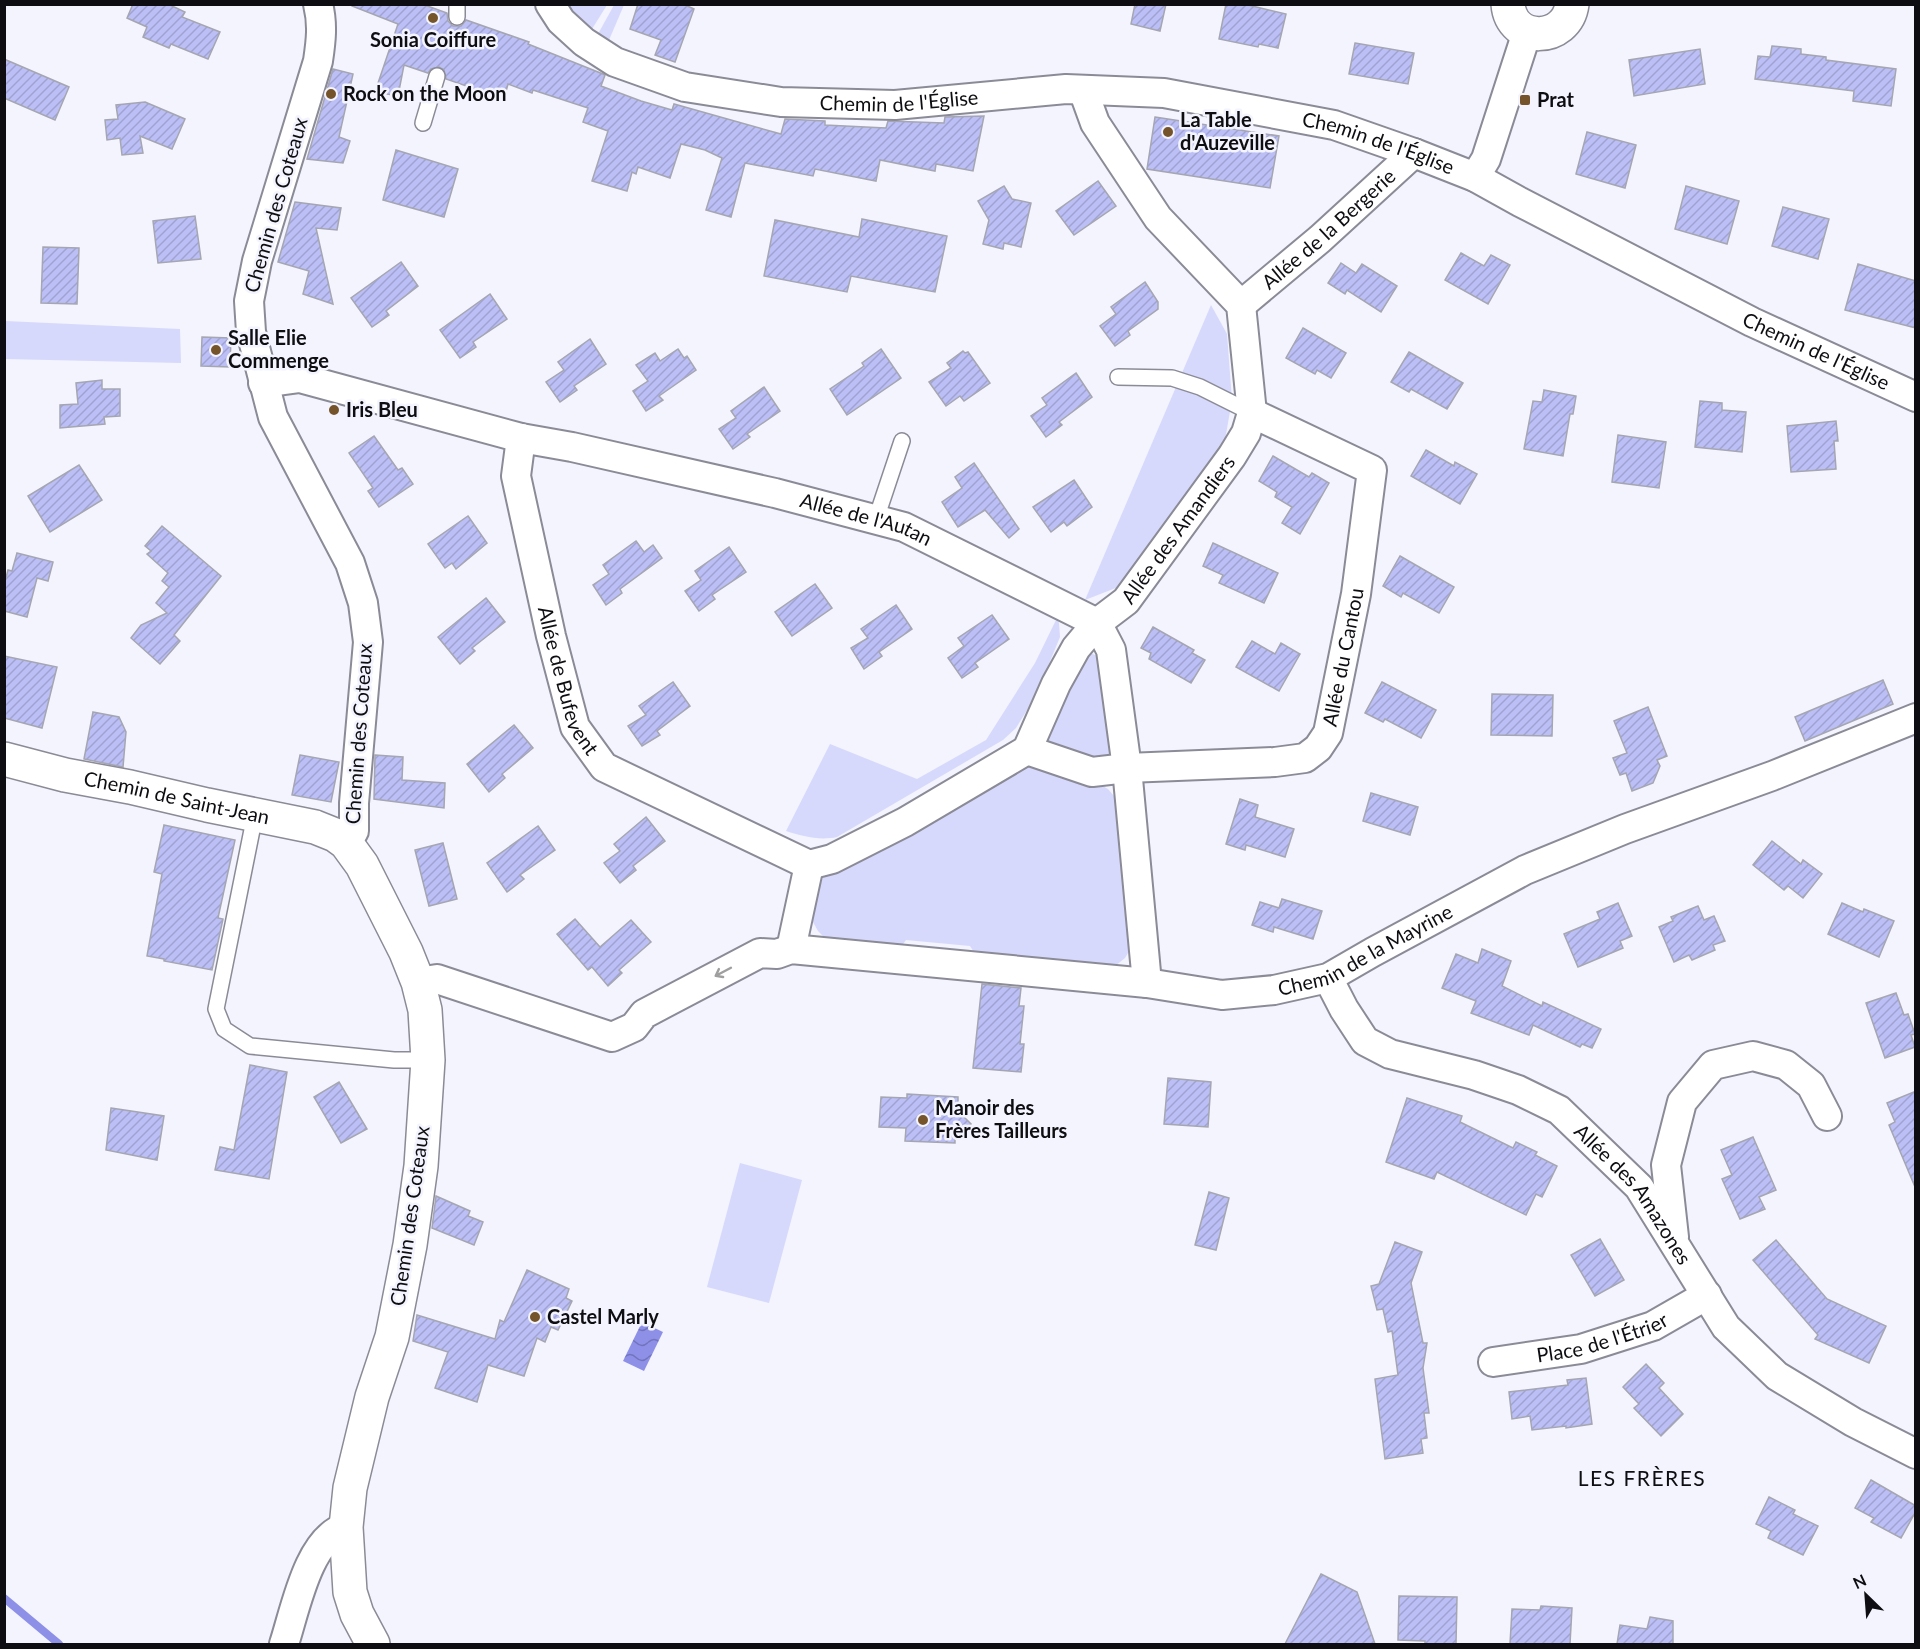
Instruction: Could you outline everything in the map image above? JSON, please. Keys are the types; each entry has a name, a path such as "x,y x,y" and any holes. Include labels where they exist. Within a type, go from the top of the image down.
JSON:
{"street":[{"name":"Chemin des Coteaux","path":"318,4 322,37 318,61 257,261 249,301 251,332 273,417 350,563 363,603 368,642 354,803 354,831 346,843 362,865 406,952 418,982 425,1010 428,1060 421,1166 410,1245 392,1337 372,1397 350,1488 346,1527 350,1592 357,1614 373,1644"},
{"name":"Chemin de l'Église","path":"550,4 561,21 584,42 615,62 685,87 781,102 895,105 1066,89 1164,93 1334,125 1475,177 1752,322 1916,397"},
{"path":"1508,4 1511,18 1518,27 1536,34 1558,29 1566,21 1573,5"},
{"path":"1475,177 1486,159 1527,32"},
{"path":"1083,90 1095,123 1158,218 1241,305"},
{"name":"Allée de la Bergerie","path":"1241,305 1320,239 1414,153"},
{"name":"Allée des Amandiers","path":"1027,750 1056,684 1076,648 1097,623 1126,601 1232,456 1246,433 1252,413 1241,305"},
{"name":"Allée de l'Autan","path":"263,383 300,378 522,438 572,447 775,493 904,526 1097,623"},
{"name":"Allée du Cantou","path":"1027,750 1092,772 1127,768 1275,762 1305,758 1318,748 1328,733 1356,594 1372,470 1252,413"},
{"name":"Allée de Bufevent","path":"522,438 516,476 551,636 575,728 604,767 809,865"},
{"path":"1097,623 1112,650 1127,768 1147,983"},
{"name":"Chemin de la Mayrine","path":"418,982 437,979 612,1037 634,1027 644,1014 760,953 784,952 1147,983 1222,995 1274,990 1328,978 1525,870 1625,829 1772,776 1916,718"},
{"path":"784,952 809,865 832,859 905,822 1027,750"},
{"name":"Chemin de Saint-Jean","path":"4,759 65,776 130,787 315,827 335,835 346,843"},
{"name":"Allée des Amazones","path":"1328,978 1344,1009 1365,1041 1390,1054 1474,1075 1518,1090 1559,1110 1640,1186 1726,1327 1777,1376 1853,1422 1916,1454"},
{"path":"1675,1244 1666,1165 1682,1102 1713,1065 1753,1056 1786,1065 1811,1085 1827,1116"},
{"name":"Place de l'Étrier","path":"1493,1362 1581,1349 1653,1326 1707,1295"},
{"path":"284,1644 309,1569 318,1550 339,1530 346,1527"}],"lane":[{"path":"423,123 437,76"},
{"path":"1118,377 1172,378 1200,387 1252,413"},
{"path":"876,519 902,441"},
{"path":"255,815 216,1009 224,1029 250,1046 394,1060 428,1060"}],"shaded area":[{"path":"566,5 607,5 592,29 583,21 575,19"},
{"path":"614,5 624,5 609,40 598,34"},
{"path":"1211,305 1227,334 1232,400 1225,440 1126,584 1085,600"},
{"path":"5,321 180,329 181,363 5,359"},
{"path":"1057,618 1060,637 1046,671 1032,702 1016,728 1003,740 837,837 817,838 786,831 830,744 917,779 986,740 1035,663"},
{"path":"1091,653 1103,662 1113,749 1106,758 1094,765 1050,748 1045,740 1085,654"},
{"path":"1039,764 1090,779 1108,789 1120,803 1134,943 1125,958 1110,970 979,960 970,946 906,940 898,951 831,944 818,931 809,915 815,885 823,878 1025,766"},
{"path":"740,1163 802,1180 769,1303 707,1287"}],"water":[{"path":"642,1322 663,1332 644,1371 623,1361"}],"building":[{"path":"133,4 168,4 185,12 182,17 220,32 208,59 171,44 169,48 143,37 147,27 127,18"},
{"path":"352,4 422,4 447,13 448,21 453,26 461,26 466,20 529,42 528,44 603,74 605,75 601,86 641,101 672,110 674,104 781,134 785,119 825,121 825,125 886,128 888,121 944,123 945,117 984,116 973,171 936,164 935,171 880,160 876,181 815,169 813,176 745,163 731,217 706,210 722,158 705,150 681,144 670,178 638,167 636,174 632,172 627,191 592,181 608,131 583,122 588,108 508,84 504,99 446,79 444,70 439,67 431,69 428,73 404,65 398,96 375,92 398,24 352,6"},
{"path":"638,4 683,4 694,9 675,62 655,55 661,40 630,29"},
{"path":"1135,4 1166,4 1160,31 1131,24"},
{"path":"1226,4 1244,4 1286,14 1278,48 1259,44 1258,47 1219,39"},
{"path":"1355,43 1414,53 1408,84 1349,74"},
{"path":"1772,46 1801,49 1801,54 1826,57 1826,60 1896,69 1891,106 1853,101 1854,91 1755,79 1758,56 1770,57"},
{"path":"1700,49 1705,84 1634,96 1629,60"},
{"path":"4,59 69,87 55,120 4,98"},
{"path":"333,69 353,74 339,137 350,141 343,163 307,159"},
{"path":"145,102 185,119 172,149 140,136 143,153 122,155 120,138 107,140 105,120 118,119 116,105"},
{"path":"1155,117 1279,136 1270,188 1147,169"},
{"path":"1587,132 1636,145 1625,188 1576,174"},
{"path":"396,150 458,169 444,217 383,200"},
{"path":"1098,181 1116,206 1074,235 1056,211"},
{"path":"1004,186 1012,199 1031,203 1021,247 1004,243 1003,249 983,244 989,220 978,201"},
{"path":"1686,186 1739,201 1727,244 1675,229"},
{"path":"295,202 341,208 337,230 316,228 333,304 303,294 309,271 278,262"},
{"path":"1783,207 1829,219 1818,259 1772,246"},
{"path":"195,216 201,259 158,263 153,221"},
{"path":"862,219 947,236 935,292 851,276 847,292 764,276 775,220 859,237"},
{"path":"43,247 79,248 77,304 41,303"},
{"path":"1461,253 1484,266 1491,255 1510,265 1488,304 1445,280"},
{"path":"401,262 418,286 386,311 389,315 372,327 351,298"},
{"path":"1341,263 1356,273 1362,264 1397,286 1381,312 1347,290 1345,294 1328,283"},
{"path":"1858,264 1916,281 1916,328 1845,310"},
{"path":"1145,282 1158,302 1158,309 1128,331 1130,335 1115,346 1100,326 1116,314 1111,307"},
{"path":"490,294 507,319 473,342 476,347 460,358 440,330"},
{"path":"1303,328 1346,353 1331,378 1317,370 1315,374 1286,358"},
{"name":"Salle Elie Commenge","path":"202,337 231,338 230,367 201,366"},
{"path":"590,339 606,364 574,386 577,390 560,402 546,382 564,370 558,362"},
{"path":"678,349 684,358 687,356 696,370 659,396 663,400 646,411 633,391 648,381 636,365 655,353 660,361"},
{"path":"881,349 901,378 847,415 830,389 864,366 862,363"},
{"path":"963,351 968,352 990,383 964,401 960,396 946,406 929,382 951,368 947,363"},
{"path":"1409,352 1463,383 1447,409 1411,389 1409,392 1391,382"},
{"path":"1076,373 1092,397 1059,422 1062,425 1046,437 1031,416 1047,405 1042,398"},
{"path":"102,380 102,389 120,389 120,416 104,417 105,424 60,428 60,405 78,404 76,383"},
{"path":"764,387 780,411 747,434 750,437 733,449 719,429 736,418 731,411"},
{"path":"1544,390 1576,396 1573,414 1570,414 1563,456 1524,449 1533,401 1542,402"},
{"path":"1700,401 1722,403 1722,410 1746,412 1742,452 1695,447"},
{"path":"1836,421 1838,441 1834,441 1836,469 1791,472 1787,426"},
{"path":"1618,435 1666,442 1659,488 1612,482"},
{"path":"374,436 398,470 402,468 413,484 379,507 368,491 373,488 349,453"},
{"path":"1426,450 1454,466 1455,462 1477,474 1460,504 1411,476"},
{"path":"1273,456 1309,477 1312,473 1329,483 1300,534 1282,523 1292,507 1275,497 1277,492 1259,481"},
{"path":"974,463 1019,529 1009,538 985,510 958,527 942,502 962,488 955,477"},
{"path":"79,465 102,500 50,532 28,496"},
{"path":"1074,480 1092,507 1067,526 1064,522 1051,532 1033,507"},
{"path":"468,516 487,543 456,569 452,563 445,568 428,544"},
{"path":"162,526 221,576 174,635 180,641 160,664 131,638 141,625 167,613 156,603 169,587 162,581 168,573 147,554 151,551 145,546"},
{"path":"636,541 644,552 653,545 662,558 620,589 622,593 606,605 593,585 609,574 603,565"},
{"path":"1213,543 1278,573 1264,603 1219,583 1223,575 1203,566"},
{"path":"729,547 746,572 712,595 715,599 699,611 685,591 701,580 695,571"},
{"path":"17,553 53,562 48,581 37,578 27,617 4,611 4,585 8,570 12,571"},
{"path":"1400,556 1454,587 1439,613 1403,593 1401,597 1383,586"},
{"path":"815,584 832,608 792,636 775,612"},
{"path":"486,598 505,622 472,648 475,651 460,664 438,637"},
{"path":"896,605 912,629 879,652 882,656 864,669 851,648 868,638 861,629"},
{"path":"992,615 1009,639 975,663 978,667 962,678 948,658 964,646 958,638"},
{"path":"1153,627 1194,650 1192,653 1205,660 1191,683 1149,659 1151,653 1141,648"},
{"path":"1252,641 1275,654 1281,643 1300,654 1279,691 1236,667"},
{"path":"4,656 57,667 42,728 4,718"},
{"path":"1883,680 1893,704 1805,741 1795,717"},
{"path":"673,682 690,706 657,731 660,735 642,746 628,726 646,715 639,706"},
{"path":"1382,682 1436,710 1421,738 1385,719 1383,722 1365,713"},
{"path":"1492,694 1553,695 1552,736 1491,735"},
{"path":"1648,707 1667,756 1657,760 1660,766 1653,783 1632,791 1626,773 1620,775 1613,758 1627,753 1614,721"},
{"path":"93,712 119,717 126,732 123,767 84,759"},
{"path":"514,725 533,748 502,774 505,778 489,792 467,764"},
{"path":"300,755 339,762 331,802 292,795"},
{"path":"375,755 403,757 402,780 445,783 444,808 374,799"},
{"path":"1371,793 1418,807 1410,835 1363,821"},
{"path":"1240,799 1258,805 1255,817 1294,829 1285,857 1246,845 1245,850 1226,844"},
{"path":"646,817 665,841 633,866 636,870 620,883 604,863 620,851 614,844"},
{"path":"164,825 235,840 218,918 223,919 212,970 147,956 162,874 154,872"},
{"path":"538,826 555,850 520,875 524,879 507,892 487,863"},
{"path":"1772,841 1801,864 1803,860 1822,874 1803,898 1788,886 1784,890 1753,865"},
{"path":"443,843 457,899 429,906 415,850"},
{"path":"1282,899 1322,911 1313,939 1274,927 1273,932 1252,925 1260,902 1279,908"},
{"path":"1618,903 1632,936 1620,941 1623,948 1578,967 1564,934 1600,919 1597,912"},
{"path":"1842,903 1894,921 1879,957 1828,934"},
{"path":"1698,906 1704,920 1714,916 1725,941 1713,945 1715,950 1692,960 1689,955 1674,962 1659,927 1673,921 1671,917"},
{"path":"575,919 600,947 631,920 651,942 619,970 622,973 608,986 592,967 588,970 557,934"},
{"path":"1482,949 1511,961 1502,986 1542,1006 1543,1002 1601,1029 1592,1048 1582,1044 1580,1047 1533,1025 1529,1035 1471,1013 1476,1001 1442,988 1456,954 1478,963"},
{"path":"982,984 1021,988 1019,1006 1024,1006 1020,1044 1024,1044 1021,1072 973,1068"},
{"path":"1896,993 1904,1015 1908,1014 1915,1034 1911,1035 1915,1047 1885,1058 1866,1003"},
{"path":"250,1065 287,1072 269,1179 215,1170 220,1147 234,1150"},
{"path":"1168,1078 1211,1082 1208,1127 1164,1124"},
{"path":"339,1082 367,1129 341,1143 314,1097"},
{"path":"1916,1091 1915,1187 1889,1125 1895,1122 1887,1103"},
{"name":"Manoir des Frères Tailleurs","path":"907,1094 958,1097 958,1111 971,1124 955,1136 955,1143 905,1141 906,1128 879,1127 881,1097 907,1098"},
{"path":"1407,1098 1462,1116 1460,1122 1513,1148 1516,1142 1537,1152 1535,1155 1557,1166 1542,1197 1536,1194 1526,1215 1437,1172 1434,1179 1386,1162"},
{"path":"111,1108 164,1116 157,1160 106,1150"},
{"path":"1753,1137 1776,1190 1759,1197 1765,1209 1740,1219 1722,1179 1732,1175 1721,1150"},
{"path":"1209,1192 1229,1198 1216,1250 1195,1245"},
{"path":"436,1196 470,1211 468,1216 483,1222 474,1245 432,1228"},
{"path":"1600,1239 1624,1280 1595,1296 1571,1255"},
{"path":"1776,1240 1827,1299 1886,1326 1869,1363 1815,1339 1818,1335 1753,1260"},
{"path":"1395,1242 1422,1252 1411,1283 1423,1343 1427,1343 1423,1368 1429,1413 1424,1413 1427,1438 1421,1439 1423,1453 1385,1459 1375,1379 1398,1375 1392,1331 1388,1332 1383,1309 1377,1310 1371,1286 1379,1284"},
{"name":"Castel Marly","path":"527,1270 569,1289 566,1298 572,1301 558,1330 551,1327 545,1342 537,1338 524,1376 488,1365 477,1402 435,1388 448,1352 413,1341 417,1315 495,1339 500,1320 504,1322"},
{"path":"1646,1364 1664,1383 1659,1388 1683,1414 1661,1436 1634,1408 1639,1404 1623,1387"},
{"path":"1586,1378 1592,1424 1532,1430 1530,1416 1512,1419 1509,1392 1568,1385 1567,1380"},
{"path":"1871,1480 1916,1506 1916,1511 1901,1538 1871,1522 1874,1518 1855,1508"},
{"path":"1769,1497 1795,1510 1793,1514 1818,1526 1803,1555 1768,1538 1771,1531 1756,1524"},
{"path":"1321,1574 1357,1592 1375,1644 1285,1644"},
{"path":"1399,1596 1457,1597 1456,1644 1425,1644 1425,1641 1398,1640"},
{"path":"1541,1606 1572,1608 1570,1644 1510,1644 1512,1609 1540,1610"},
{"path":"1650,1617 1673,1621 1673,1644 1617,1644 1620,1625 1647,1629"}],"waterway":[{"path":"4,1598 59,1644"}],"place":[{"name":"Sonia Coiffure","path":"433,18"},
{"name":"Rock on the Moon","path":"331,94"},
{"name":"Prat","path":"1525,100"},
{"name":"La Table d'Auzeville","path":"1168,132"},
{"name":"Salle Elie Commenge","path":"216,350"},
{"name":"Iris Bleu","path":"334,410"},
{"name":"Manoir des Frères Tailleurs","path":"923,1120"},
{"name":"Castel Marly","path":"535,1317"}],"district":[{"name":"LES FRÈRES","path":"1642,1479"}]}
